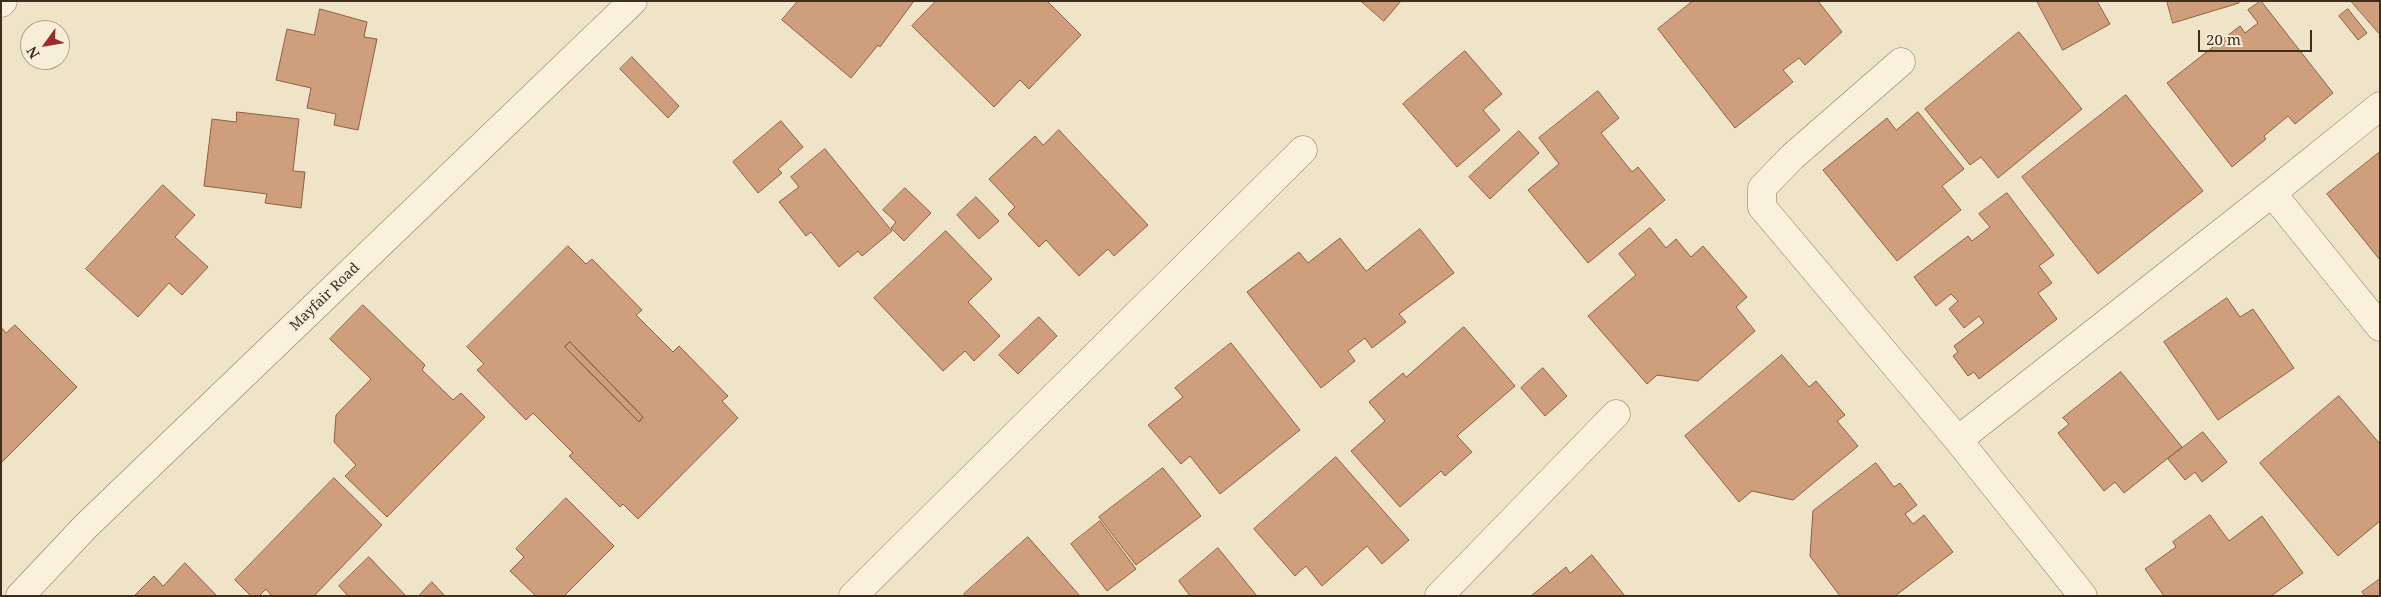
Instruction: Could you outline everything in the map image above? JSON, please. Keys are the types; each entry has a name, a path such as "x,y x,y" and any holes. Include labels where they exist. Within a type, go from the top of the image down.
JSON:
{"street":[{"name":"Mayfair Road","path":"20,596 94,520 633,1"},
{"path":"1901,62 1786,163 1762,188 1762,207 1958,440 2083,596"},
{"path":"1958,440 2380,106"},
{"path":"853,596 1303,150"},
{"path":"2272,193 2380,327"},
{"path":"1439,596 1616,414"}],"building":[{"path":"798,1 914,1 880,47 878,45 851,78 782,20"},
{"path":"936,1 1047,1 1081,35 1029,89 1020,80 994,107 912,26"},
{"path":"1361,1 1401,1 1384,21"},
{"path":"1693,1 1818,1 1842,32 1805,65 1799,58 1783,70 1793,82 1735,128 1658,29"},
{"path":"2037,1 2097,1 2110,24 2063,50"},
{"path":"2167,1 2239,1 2239,3 2173,23"},
{"path":"2261,1 2333,93 2295,124 2288,116 2264,136 2266,139 2232,167 2167,83 2240,26 2245,33 2258,23 2248,10"},
{"path":"2351,1 2380,1 2379,33"},
{"path":"320,9 367,22 364,37 377,39 358,130 334,125 336,114 307,108 311,88 276,80 287,29 314,35"},
{"path":"2348,9 2367,33 2358,40 2339,16"},
{"path":"2019,32 2082,109 1998,178 1981,157 1970,165 1925,109"},
{"path":"1465,51 1502,94 1483,110 1500,130 1457,167 1403,104"},
{"path":"632,57 679,106 668,118 620,69"},
{"path":"1598,91 1619,118 1601,133 1632,172 1638,167 1665,200 1588,263 1528,190 1559,164 1539,138"},
{"path":"2126,95 2203,191 2098,274 2022,177"},
{"path":"237,112 299,119 293,171 305,172 301,208 265,203 267,194 204,186 212,119 236,122"},
{"path":"1918,112 1964,169 1942,186 1961,210 1897,261 1823,170 1887,118 1896,130"},
{"path":"781,121 803,147 778,169 782,173 758,193 733,162"},
{"path":"1059,130 1148,225 1114,256 1108,249 1079,276 1046,240 1039,247 1008,214 1015,207 989,179 1035,136 1043,145"},
{"path":"1519,131 1539,153 1490,199 1469,177"},
{"path":"825,149 892,231 862,256 858,251 839,267 811,232 806,236 779,202 799,187 791,177"},
{"path":"2380,152 2380,260 2327,194"},
{"path":"163,185 195,215 175,237 208,267 182,295 169,283 138,317 86,269"},
{"path":"905,188 931,213 904,241 891,228 896,222 883,210"},
{"path":"2007,193 2054,255 2039,266 2052,283 2038,293 2057,319 1979,379 1974,372 1968,376 1953,356 1958,352 1954,346 1984,323 1979,316 1964,328 1949,309 1958,301 1951,294 1936,306 1914,277 1968,236 1972,241 1990,227 1979,214"},
{"path":"976,197 999,221 979,239 957,215"},
{"path":"1650,228 1666,248 1676,239 1691,257 1703,246 1747,297 1736,307 1755,331 1698,381 1657,375 1647,384 1588,316 1636,275 1619,254"},
{"path":"1420,229 1454,273 1399,314 1406,322 1372,348 1365,338 1348,351 1355,361 1321,388 1247,292 1299,252 1308,263 1340,238 1366,271"},
{"path":"946,231 992,279 968,302 1000,336 974,361 965,351 943,371 874,298"},
{"path":"568,246 586,264 592,259 642,310 636,315 673,352 679,346 728,396 722,401 738,418 638,519 623,504 620,507 569,456 573,453 533,413 526,420 477,370 484,364 467,347","holes":["570,342 643,417 639,422 565,347"]},
{"path":"2227,298 2240,317 2253,309 2294,368 2218,420 2164,342"},
{"path":"363,305 425,365 422,370 453,400 461,393 485,417 387,517 345,476 356,465 334,442 336,415 371,379 330,339"},
{"path":"1039,317 1057,336 1018,374 999,355"},
{"path":"15,325 77,387 1,463 1,327 6,333"},
{"path":"1464,327 1515,386 1457,436 1472,452 1445,476 1441,471 1400,507 1351,451 1385,421 1369,402 1403,373 1406,377"},
{"path":"570,342 643,417 639,422 565,347"},
{"path":"1231,343 1300,430 1220,494 1190,456 1181,464 1148,425 1183,397 1175,388"},
{"path":"1782,355 1809,387 1816,381 1845,415 1837,421 1858,446 1793,500 1752,491 1739,502 1685,436"},
{"path":"1543,368 1567,396 1545,416 1521,388"},
{"path":"2121,372 2182,447 2124,493 2115,482 2104,491 2058,433 2069,424 2063,418"},
{"path":"2339,396 2380,444 2380,521 2338,556 2260,463"},
{"path":"2203,432 2227,462 2202,482 2195,472 2185,480 2168,459"},
{"path":"1336,457 1409,540 1382,564 1367,546 1322,586 1306,566 1295,576 1254,529"},
{"path":"1876,463 1894,487 1900,483 1917,505 1905,514 1913,524 1924,515 1953,552 1895,596 1840,596 1810,556 1813,511"},
{"path":"1163,468 1201,516 1136,565 1099,517"},
{"path":"334,478 382,525 314,596 272,596 266,589 259,596 251,596 235,580"},
{"path":"566,498 614,546 564,596 536,596 510,571 524,557 516,549"},
{"path":"2210,515 2229,541 2262,516 2303,573 2271,596 2164,596 2145,569 2176,547 2173,542"},
{"path":"1100,521 1136,569 1107,591 1071,544"},
{"path":"1028,537 1080,596 966,596 964,594"},
{"path":"1218,548 1257,596 1190,596 1179,581"},
{"path":"1592,555 1625,596 1531,596 1566,567 1570,573"},
{"path":"369,557 406,596 348,596 339,586"},
{"path":"185,563 217,596 134,596 154,576 163,586"},
{"path":"2380,579 2380,596 2365,596 2362,592"},
{"path":"432,582 445,596 419,596"}]}
